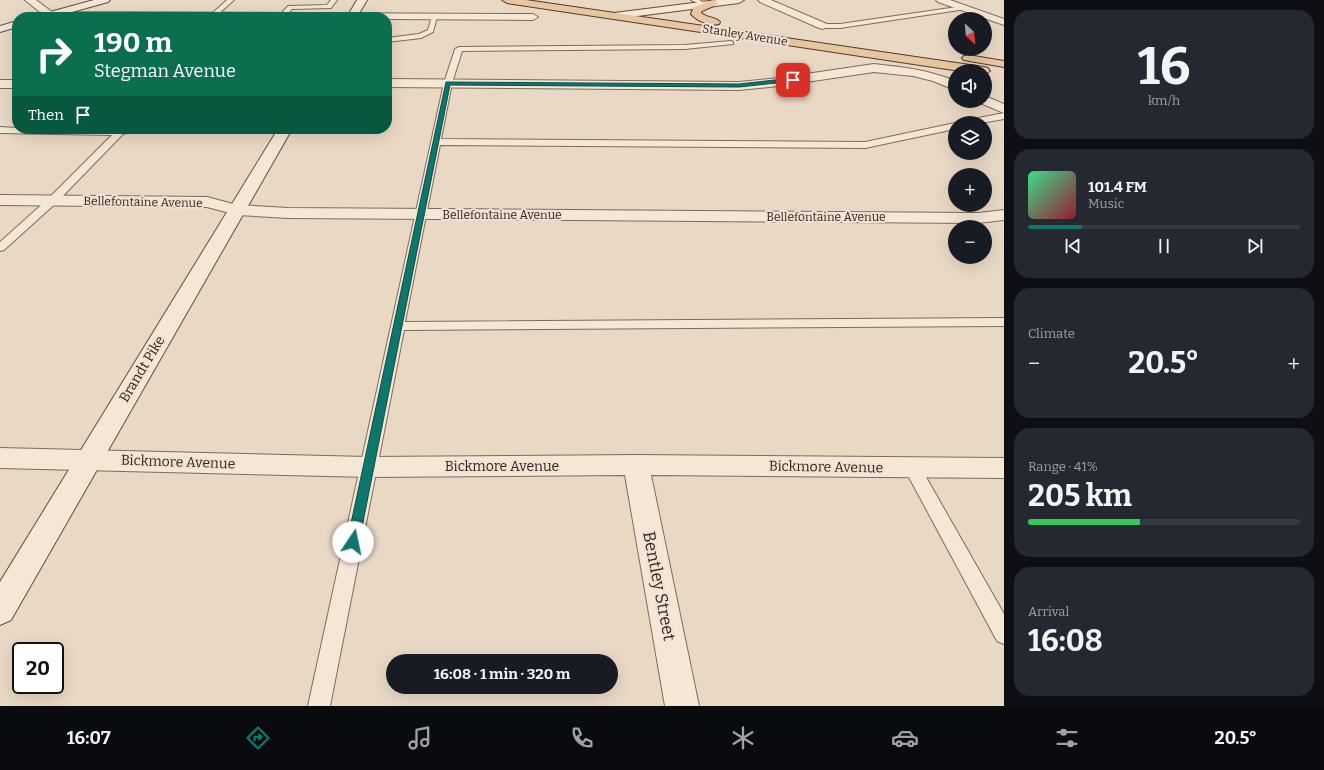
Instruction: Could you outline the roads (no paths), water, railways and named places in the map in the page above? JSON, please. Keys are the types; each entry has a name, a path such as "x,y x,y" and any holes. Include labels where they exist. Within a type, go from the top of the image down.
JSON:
{"main road":[{"name":"Stanley Avenue","path":"507,0 948,66"},
{"name":"Stanley Avenue","path":"563,0 1004,64"},
{"path":"708,4 698,9 696,14 701,18 715,22"},
{"name":"Stanley Avenue","path":"992,72 1004,74"}],"street":[{"path":"30,0 43,12"},
{"path":"62,12 105,0"},
{"path":"355,12 362,0"},
{"path":"614,16 739,0"},
{"path":"763,0 823,26"},
{"path":"941,0 1004,22"},
{"path":"392,17 533,18"},
{"path":"0,29 12,25"},
{"path":"392,83 739,86 779,82 862,69 896,69 928,75 948,83"},
{"path":"0,84 12,84"},
{"path":"992,103 1004,108"},
{"name":"Brandt Pike","path":"0,610 282,134"},
{"name":"Bellefontaine Avenue","path":"0,200 207,202 237,210 288,213 970,218 1004,215"},
{"name":"Bickmore Avenue","path":"0,458 368,467 636,465 1004,468"},
{"name":"Bentley Street","path":"636,465 682,706"}],"lane":[{"path":"217,12 231,0"},
{"path":"286,12 290,7 329,7 334,0"},
{"path":"694,0 708,4"},
{"path":"823,26 840,26 964,8"},
{"path":"392,39 421,36 431,31 434,17"},
{"path":"319,706 448,84 459,49 685,47 731,43"},
{"path":"992,118 1004,116"},
{"path":"437,142 865,145 948,127"},
{"path":"0,130 12,130"},
{"path":"0,248 52,201 122,134"},
{"path":"398,326 1004,322"},
{"path":"912,468 1004,634"}]}
